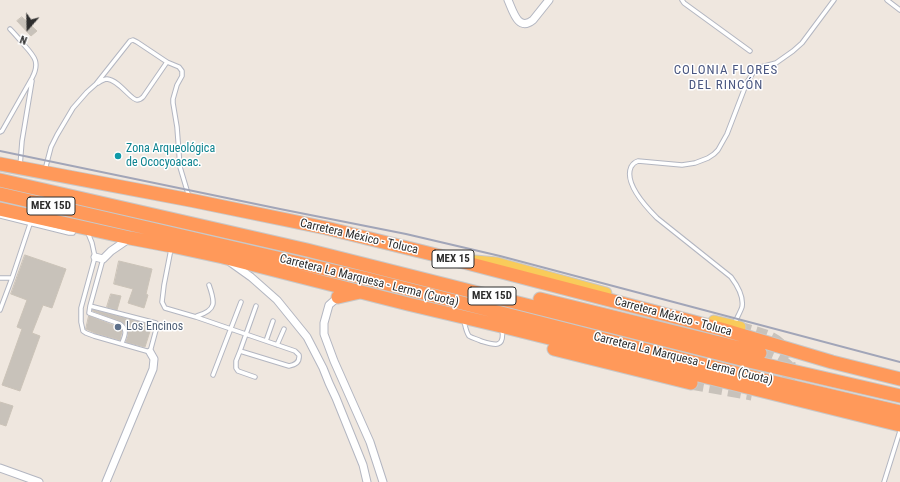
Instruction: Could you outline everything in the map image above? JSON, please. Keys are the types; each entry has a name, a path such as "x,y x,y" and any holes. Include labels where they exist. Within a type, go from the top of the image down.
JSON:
{"highway":[{"name":"Carretera México - Toluca","path":"0,164 190,200 326,228 721,329 832,362 900,379"},
{"name":"Carretera La Marquesa - Lerma (Cuota)","path":"0,180 307,250 900,396"},
{"name":"Carretera La Marquesa - Lerma (Cuota)","path":"0,194 364,278 771,382 900,412"},
{"path":"0,209 223,257 463,318 502,326 900,425"},
{"path":"307,250 381,261 760,353"},
{"path":"338,297 360,291"},
{"path":"502,326 520,340 691,383"}],"main road":[{"path":"448,258 497,263 737,327"}],"street":[{"path":"508,0 517,19 524,24 530,23 550,0"},
{"path":"94,257 103,259 110,251 130,238"},
{"path":"223,257 251,277 277,300 307,337 336,398 363,465 367,482"},
{"path":"338,297 329,305 324,323 324,334 334,361 370,442 383,482"},
{"path":"106,482 153,368 154,359 150,352"},
{"path":"0,468 39,482"}],"lane":[{"path":"682,0 750,51"},
{"path":"737,327 742,305 740,292 736,284 730,277 657,218 646,206 630,180 630,172 634,163 638,161 682,165 695,163 714,154 718,150 726,134 753,73 761,67 776,63 794,51 802,43 834,0"},
{"path":"887,0 900,10"},
{"path":"0,132 2,131 35,73 36,65 34,57 10,29"},
{"path":"44,173 51,147 73,108 96,84 130,41 133,40 167,62 179,67 182,71 182,76 177,85 173,103 177,127 180,167 190,200"},
{"path":"96,84 105,79 110,80 125,90 133,99 140,99 143,97 167,62"},
{"path":"20,168 22,141 32,78"},
{"path":"0,216 69,233 82,227 92,243 94,257 81,308 81,326 83,331 94,336 150,352 157,326 156,323 90,306"},
{"path":"0,310 30,224"},
{"path":"172,246 164,285 162,302 164,307 277,345 295,352 299,355 299,358 296,363 289,366 240,351"},
{"path":"103,259 89,313 120,324 125,329 126,333 122,343"},
{"path":"0,278 12,278"},
{"path":"196,317 210,310 212,306 213,298 209,285"},
{"path":"213,375 241,302"},
{"path":"255,377 238,371 236,368 236,361 256,306"},
{"path":"108,320 110,311"},
{"path":"463,318 468,335 492,344 498,344 501,342 503,338 502,326"},
{"path":"266,341 273,321"},
{"path":"277,345 284,329"},
{"path":"884,482 900,431"}],"building":[{"path":"22,17 37,31 31,36 17,21"},
{"path":"25,255 66,269 52,308 43,305 32,333 40,336 20,391 2,385 22,329 17,327 27,300 11,294"},
{"path":"119,261 152,269 146,294 148,295 144,308 128,303 133,289 114,284"},
{"path":"111,294 121,296 117,310 107,307"},
{"path":"93,310 152,325 145,347 126,342 128,330 127,326 122,322"},
{"path":"89,316 118,327 122,331 120,340 86,329"},
{"path":"0,402 13,406 6,426 0,424"}],"tunnel":[{"path":"740,327 767,336 780,344 785,350 789,359 791,370"},
{"path":"760,353 777,358 791,370 786,385 779,393"},
{"path":"691,383 752,394"}],"railway":[{"path":"0,151 406,234 500,256 900,362"}],"place":[{"name":"Zona Arqueológica de Ococyoacac.","path":"118,156"},
{"name":"Los Encinos","path":"118,327"}],"district":[{"name":"COLONIA FLORES DEL RINCÓN","path":"726,78"}]}
